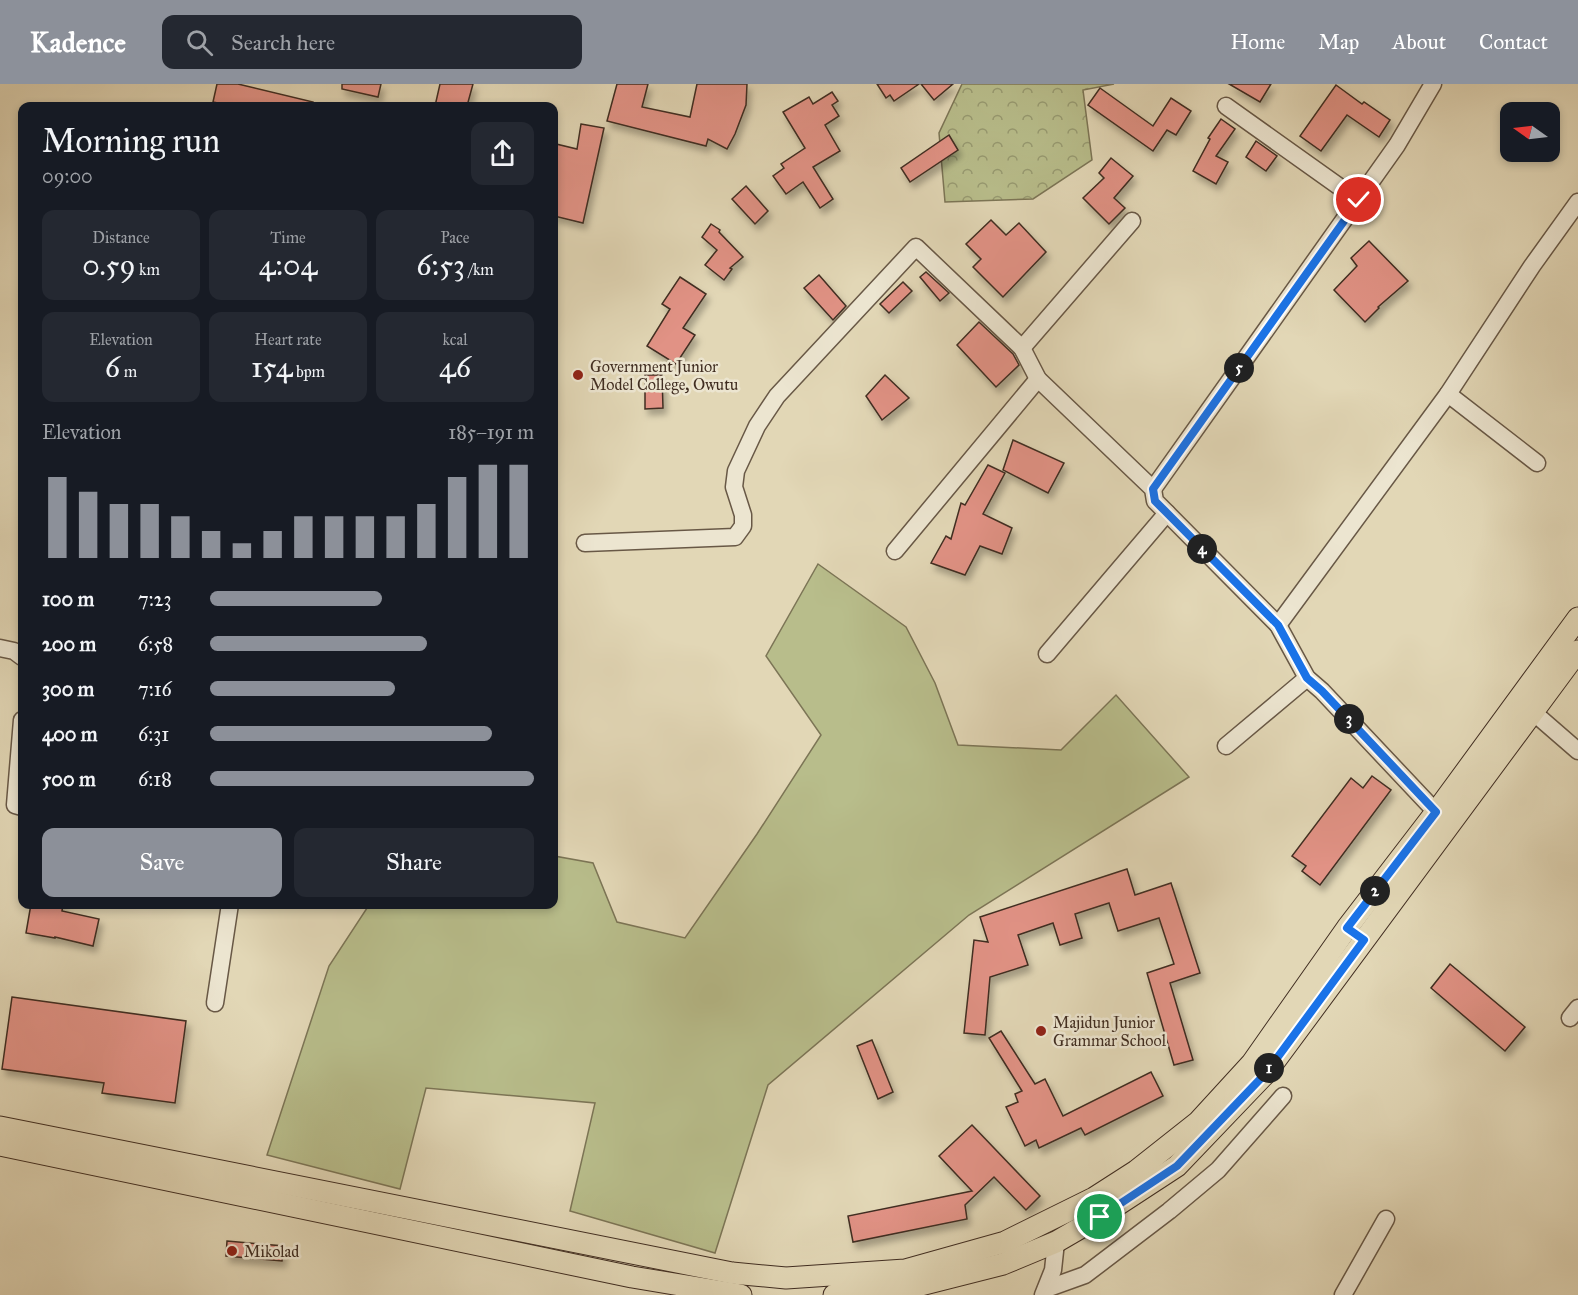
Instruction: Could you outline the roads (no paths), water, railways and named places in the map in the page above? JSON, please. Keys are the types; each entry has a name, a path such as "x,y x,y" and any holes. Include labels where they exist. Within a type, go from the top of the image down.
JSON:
{"main road":[{"path":"834,1295 901,1290 1003,1264 1056,1242 1100,1217 1177,1166 1266,1073 1436,812 1578,618"},
{"path":"0,1127 732,1273 786,1278 906,1270 1005,1242 1094,1198 1136,1170 1198,1122 1252,1063 1533,712 1578,651"},
{"path":"0,1145 632,1277 741,1295"}],"street":[{"path":"1153,489 1359,200 1397,145 1433,84"},
{"path":"1226,106 1359,200"},
{"path":"1278,625 1448,394 1532,266 1578,202"},
{"path":"1022,348 1132,221"},
{"path":"585,543 735,537 743,526 743,515 734,487 736,471 757,426 777,396 916,247 1022,348 1038,379 1153,489 1155,501 1278,625 1307,678 1436,812"},
{"path":"895,551 1038,379"},
{"path":"1448,394 1537,463"},
{"path":"1047,654 1167,513"},
{"path":"0,648 18,654"},
{"path":"1226,746 1307,678"},
{"path":"1533,712 1578,751"},
{"path":"18,769 15,805 18,806"},
{"path":"215,1003 229,909"},
{"path":"1044,1292 1085,1275 1177,1204 1218,1170 1283,1095"},
{"path":"1343,1295 1386,1218"},
{"path":"1044,1292 1053,1270 1056,1242"}],"place":[{"name":"Government Junior Model College, Owutu","path":"578,375"},
{"name":"Majidun Junior Grammar School","path":"1041,1031"},
{"name":"Mikolad","path":"232,1251"}]}
